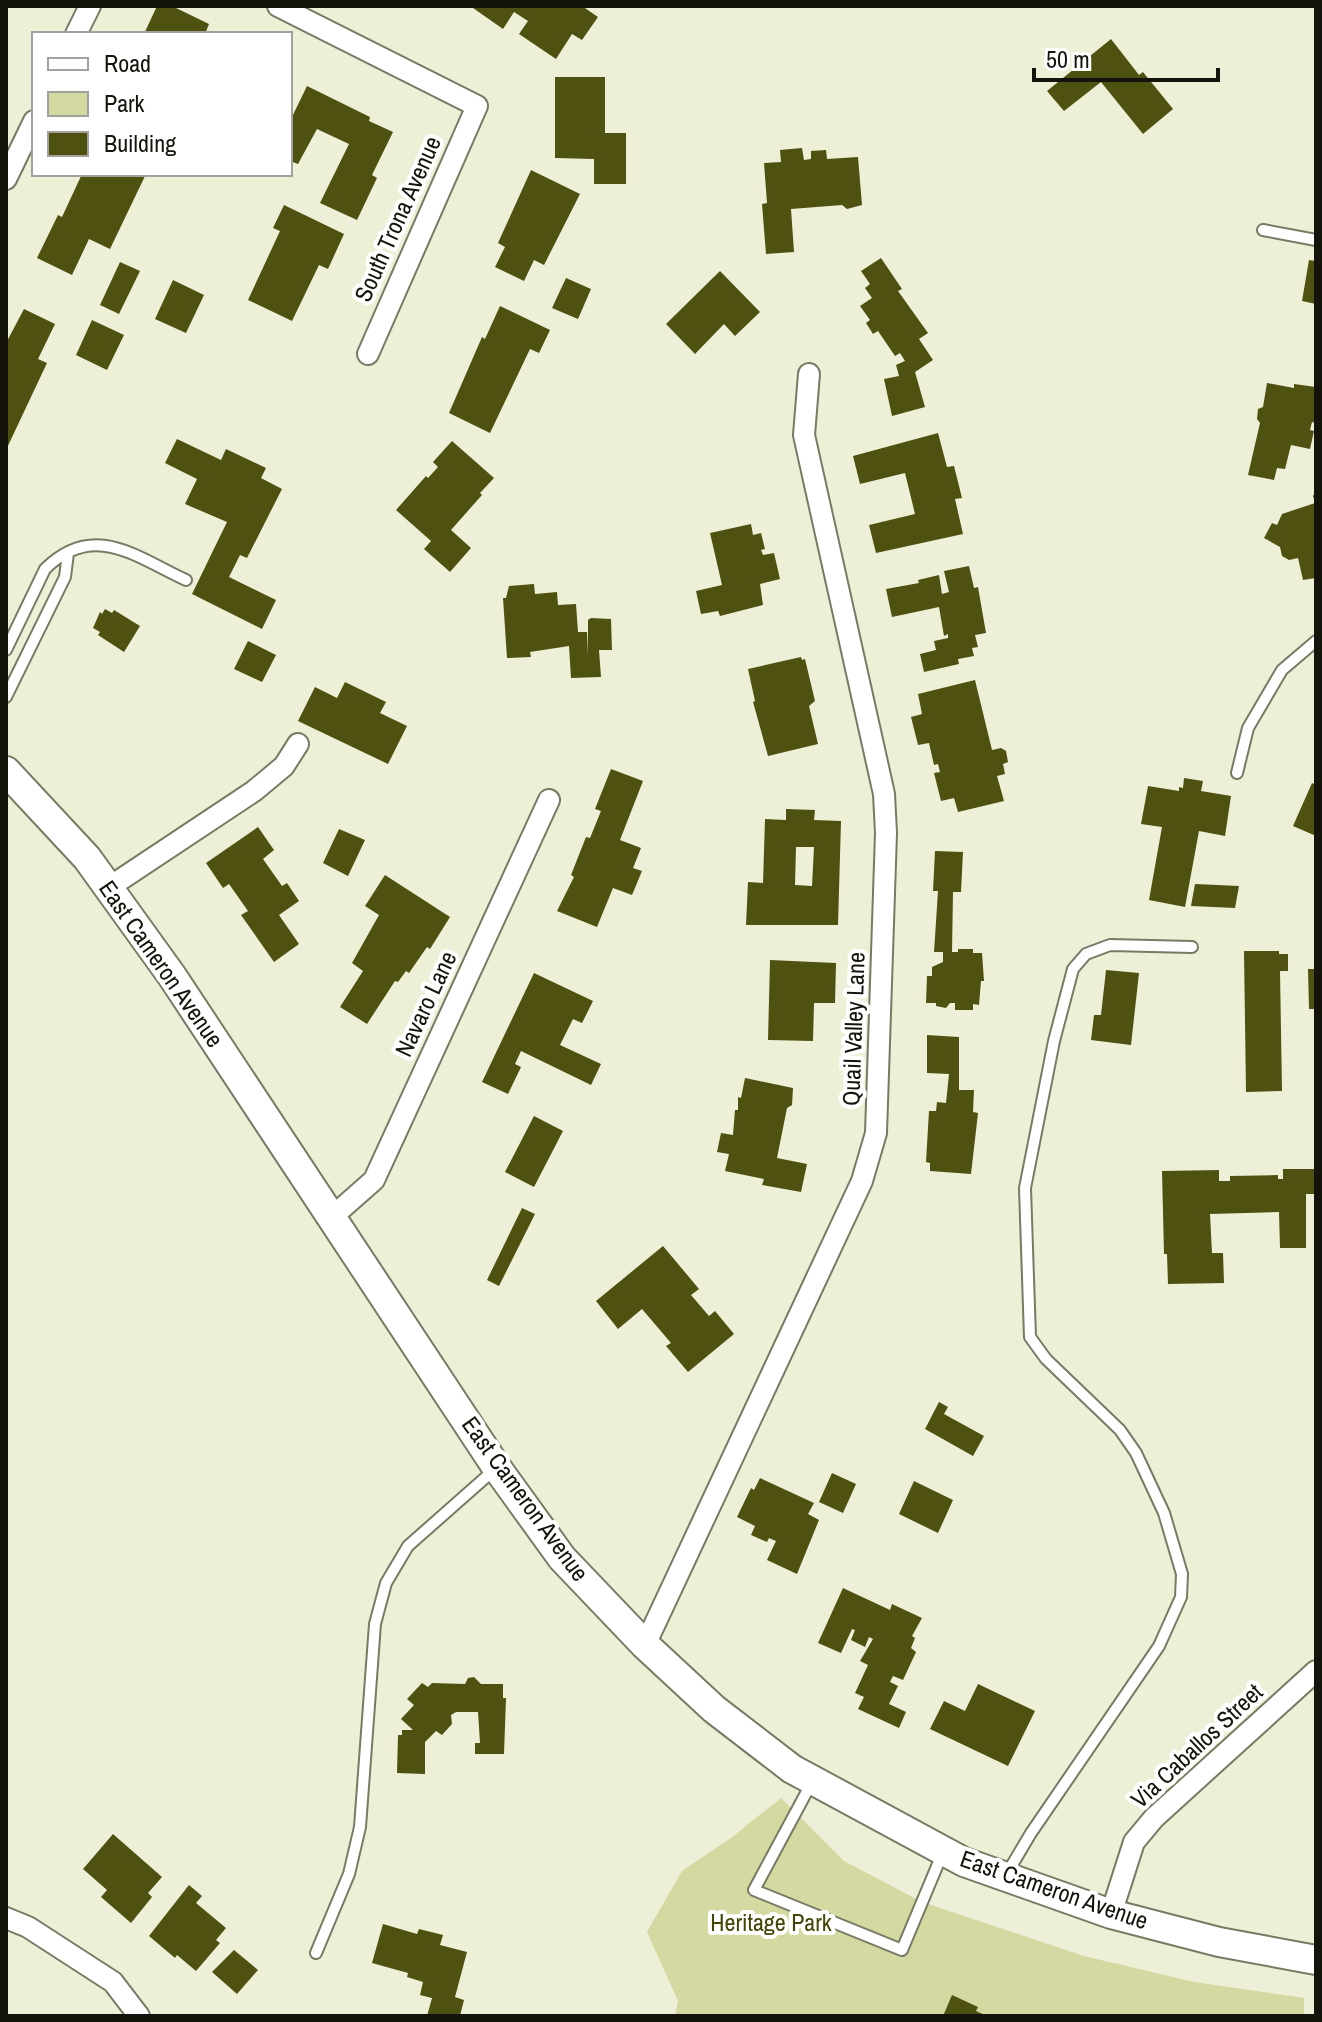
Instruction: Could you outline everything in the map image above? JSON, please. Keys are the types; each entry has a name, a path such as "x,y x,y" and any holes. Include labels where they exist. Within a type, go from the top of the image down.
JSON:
{"main road":[{"name":"East Cameron Avenue","path":"6,771 87,858 172,976 497,1468 562,1558 645,1645 714,1709 792,1769 964,1862 1111,1914 1219,1942 1316,1960"}],"street":[{"path":"77,32 90,6"},
{"name":"South Trona Avenue","path":"278,6 477,106 368,354"},
{"path":"6,179 32,125"},
{"name":"Quail Valley Lane","path":"645,1645 862,1181 876,1133 886,833 884,794 804,435 809,374"},
{"path":"108,888 254,791 284,766 298,744"},
{"name":"Navaro Lane","path":"332,1217 374,1180 549,800"},
{"name":"Via Caballos Street","path":"1111,1914 1134,1842 1154,1818 1316,1671"},
{"path":"6,1918 28,1927 113,1982 139,2016"}],"lane":[{"path":"1263,230 1316,240"},
{"path":"6,650 45,569 68,553 95,544 109,544 186,580"},
{"path":"6,697 65,577 68,553"},
{"path":"1237,773 1248,728 1282,670 1316,641"},
{"path":"1005,1876 1159,1646 1181,1597 1182,1574 1164,1513 1136,1453 1120,1430 1046,1359 1030,1337 1025,1188 1054,1041 1073,969 1086,954 1110,945 1192,947"},
{"path":"316,1953 349,1874 360,1827 375,1624 386,1583 408,1546 497,1468"},
{"path":"813,1780 754,1890 902,1950 943,1851"}],"green space":[{"name":"Heritage Park","path":"781,1798 844,1861 922,1902 1084,1956 1194,1982 1304,1998 1304,2016 675,2016 678,2001 647,1932 682,1871 731,1838"}],"building":[{"path":"157,6 172,6 209,24 206,32 145,32"},
{"path":"474,6 582,6 598,17 582,40 572,34 556,59 519,34 528,21 514,12 503,29"},
{"path":"1111,39 1139,75 1143,72 1173,109 1143,134 1101,82 1064,111 1047,91"},
{"path":"555,77 605,77 605,133 626,133 626,184 594,184 594,159 555,158"},
{"path":"307,86 393,132 372,175 377,178 357,220 320,203 349,144 317,129 298,164 292,162 292,117"},
{"path":"802,148 804,160 811,159 811,151 826,150 827,159 858,157 862,205 847,209 842,205 791,209 794,252 766,254 762,204 767,203 764,163 781,162 780,150"},
{"path":"531,170 580,194 544,265 534,260 524,281 495,267 505,247 498,243"},
{"path":"81,176 145,176 110,249 89,239 72,275 37,258 58,215 62,217"},
{"path":"284,205 344,234 328,269 319,265 292,321 248,300 280,231 273,228"},
{"path":"881,258 902,289 898,291 928,333 919,339 933,360 915,372 925,407 892,416 884,379 899,376 896,365 905,361 900,353 895,356 878,331 873,334 866,323 870,320 860,306 872,298 865,288 870,284 861,271"},
{"path":"1309,260 1316,261 1316,304 1302,301"},
{"path":"120,262 140,271 119,314 100,305"},
{"path":"720,271 760,312 735,336 724,324 695,354 666,324"},
{"path":"566,278 591,289 578,319 552,308"},
{"path":"173,280 204,295 186,333 155,319"},
{"path":"500,306 550,330 539,353 530,349 490,433 449,413 482,337 485,339"},
{"path":"24,309 55,324 38,359 47,363 6,450 6,343"},
{"path":"92,320 124,335 107,370 76,355"},
{"path":"1267,383 1294,388 1294,384 1316,387 1316,423 1312,422 1310,430 1314,431 1310,449 1291,445 1285,469 1277,468 1274,480 1248,475 1260,423 1257,419 1258,409 1263,407"},
{"path":"938,433 947,467 954,466 962,498 955,499 963,534 876,553 869,525 915,514 905,473 860,484 853,456"},
{"path":"177,439 221,460 226,449 266,468 261,478 282,489 247,558 240,555 229,577 276,600 262,629 192,594 227,522 185,504 197,479 165,463"},
{"path":"452,441 494,478 451,530 471,548 450,572 424,549 431,541 396,510 438,467 433,462"},
{"path":"1316,491 1316,578 1303,580 1298,558 1289,560 1282,556 1280,547 1264,538 1272,523 1277,525 1282,514 1315,503 1313,496"},
{"path":"751,524 753,535 761,533 765,549 761,550 763,555 774,553 780,579 760,584 763,605 720,616 718,611 701,614 696,591 722,585 710,533"},
{"path":"969,566 974,588 978,587 986,633 975,635 978,647 972,648 974,656 958,659 959,664 924,672 920,654 936,650 934,641 948,638 948,634 944,636 939,607 892,617 886,589 919,583 918,580 939,575 942,594 949,592 944,571"},
{"path":"534,584 535,594 557,592 558,605 576,604 578,632 587,632 588,655 588,620 611,619 612,650 599,650 601,677 571,678 569,646 530,652 531,657 507,658 503,598 506,598 509,586"},
{"path":"105,609 112,613 114,610 140,626 124,652 98,635 100,632 93,628 100,612 102,614"},
{"path":"248,641 276,655 262,682 234,669"},
{"path":"801,657 805,659 815,701 809,706 818,744 768,756 753,702 748,669"},
{"path":"975,680 992,750 1001,748 1006,751 1008,762 1003,764 1005,774 997,776 1004,801 958,812 954,798 941,801 934,773 940,772 938,764 934,765 929,743 918,745 911,717 922,714 918,694"},
{"path":"345,682 386,702 380,713 407,726 388,764 298,721 315,687 337,698"},
{"path":"611,769 643,781 620,840 641,848 633,868 642,871 632,895 613,888 597,927 557,911 574,877 571,875 586,837 590,838 601,811 595,809"},
{"path":"1184,778 1203,781 1201,791 1231,796 1225,836 1199,831 1185,907 1149,900 1162,827 1141,824 1148,786 1179,791 1179,787 1183,788"},
{"path":"1312,783 1316,785 1316,836 1293,826"},
{"path":"786,809 815,810 814,820 841,821 838,925 746,925 748,882 763,883 765,819 786,820","holes":["796,847 814,847 812,886 795,885"]},
{"path":"258,827 274,850 263,859 282,886 287,883 299,901 279,915 299,944 274,962 241,915 248,911 229,884 223,888 206,863"},
{"path":"339,829 365,840 348,876 323,863"},
{"path":"935,851 963,852 961,892 953,892 952,952 973,949 973,953 982,953 984,981 981,981 979,1005 973,1004 973,1010 955,1010 955,1003 950,1003 946,1008 936,1006 936,1003 926,1003 927,976 932,976 932,967 943,962 943,952 934,952 938,891 933,891"},
{"path":"385,875 450,917 430,949 427,947 409,973 406,971 398,982 395,981 367,1024 340,1007 363,971 352,963 379,915 365,906"},
{"path":"1195,884 1239,886 1235,908 1191,906"},
{"path":"1244,951 1288,954 1288,971 1280,971 1282,1091 1246,1092"},
{"path":"770,960 836,963 835,1003 814,1003 813,1041 768,1040"},
{"path":"1308,969 1316,969 1316,1009 1309,1009"},
{"path":"1106,970 1139,973 1131,1045 1091,1040 1094,1015 1101,1015"},
{"path":"534,973 593,1001 582,1023 573,1019 560,1045 601,1064 591,1085 521,1051 515,1064 521,1067 508,1094 482,1082"},
{"path":"927,1035 959,1037 959,1090 974,1090 973,1112 978,1113 971,1174 930,1171 930,1163 926,1162 929,1111 936,1111 937,1102 946,1103 949,1074 927,1073"},
{"path":"745,1078 793,1088 792,1105 787,1108 777,1158 807,1164 801,1192 762,1185 764,1179 725,1171 729,1154 717,1152 721,1133 733,1135 735,1110 738,1110 738,1097 741,1098"},
{"path":"534,1116 563,1131 534,1187 505,1172"},
{"path":"1283,1169 1316,1169 1316,1194 1306,1194 1306,1248 1280,1248 1279,1212 1210,1214 1212,1253 1223,1253 1224,1283 1168,1284 1167,1254 1164,1254 1162,1171 1219,1170 1219,1181 1230,1181 1230,1176 1278,1175 1278,1179 1283,1179"},
{"path":"522,1208 535,1214 499,1286 487,1280"},
{"path":"663,1246 699,1289 691,1295 709,1316 715,1311 734,1334 688,1372 666,1346 671,1343 642,1309 618,1329 596,1301"},
{"path":"939,1402 948,1407 944,1414 984,1436 973,1456 925,1429"},
{"path":"832,1473 856,1484 843,1513 819,1502"},
{"path":"760,1478 814,1503 808,1514 819,1520 797,1574 767,1560 776,1541 769,1538 767,1542 751,1535 755,1526 737,1517 751,1488 754,1490"},
{"path":"914,1481 953,1500 938,1533 899,1514"},
{"path":"843,1588 890,1610 892,1604 922,1618 912,1636 915,1638 911,1648 916,1652 903,1680 893,1676 890,1682 898,1686 889,1704 906,1712 899,1728 858,1709 864,1697 855,1693 868,1665 860,1661 873,1639 869,1637 865,1647 851,1640 855,1630 852,1629 841,1653 818,1643"},
{"path":"474,1677 481,1684 503,1684 503,1698 506,1698 504,1754 475,1754 475,1743 480,1743 478,1712 456,1712 451,1715 452,1724 442,1735 436,1731 425,1742 425,1774 397,1773 398,1735 402,1735 402,1730 413,1730 401,1719 414,1705 407,1699 422,1683 428,1687 432,1683 465,1684 468,1678"},
{"path":"978,1684 1035,1711 1008,1766 930,1729 944,1701 965,1711"},
{"path":"113,1834 162,1877 148,1893 152,1897 131,1923 101,1897 107,1890 83,1869"},
{"path":"189,1885 202,1896 196,1903 226,1928 216,1940 220,1943 196,1971 149,1936"},
{"path":"383,1924 417,1934 419,1929 443,1935 440,1945 467,1952 455,1997 464,2000 460,2016 427,2016 432,1998 420,1995 423,1982 407,1977 408,1973 372,1963"},
{"path":"234,1950 258,1970 237,1994 212,1972"},
{"path":"952,1995 978,2007 976,2011 987,2016 943,2016"}]}
